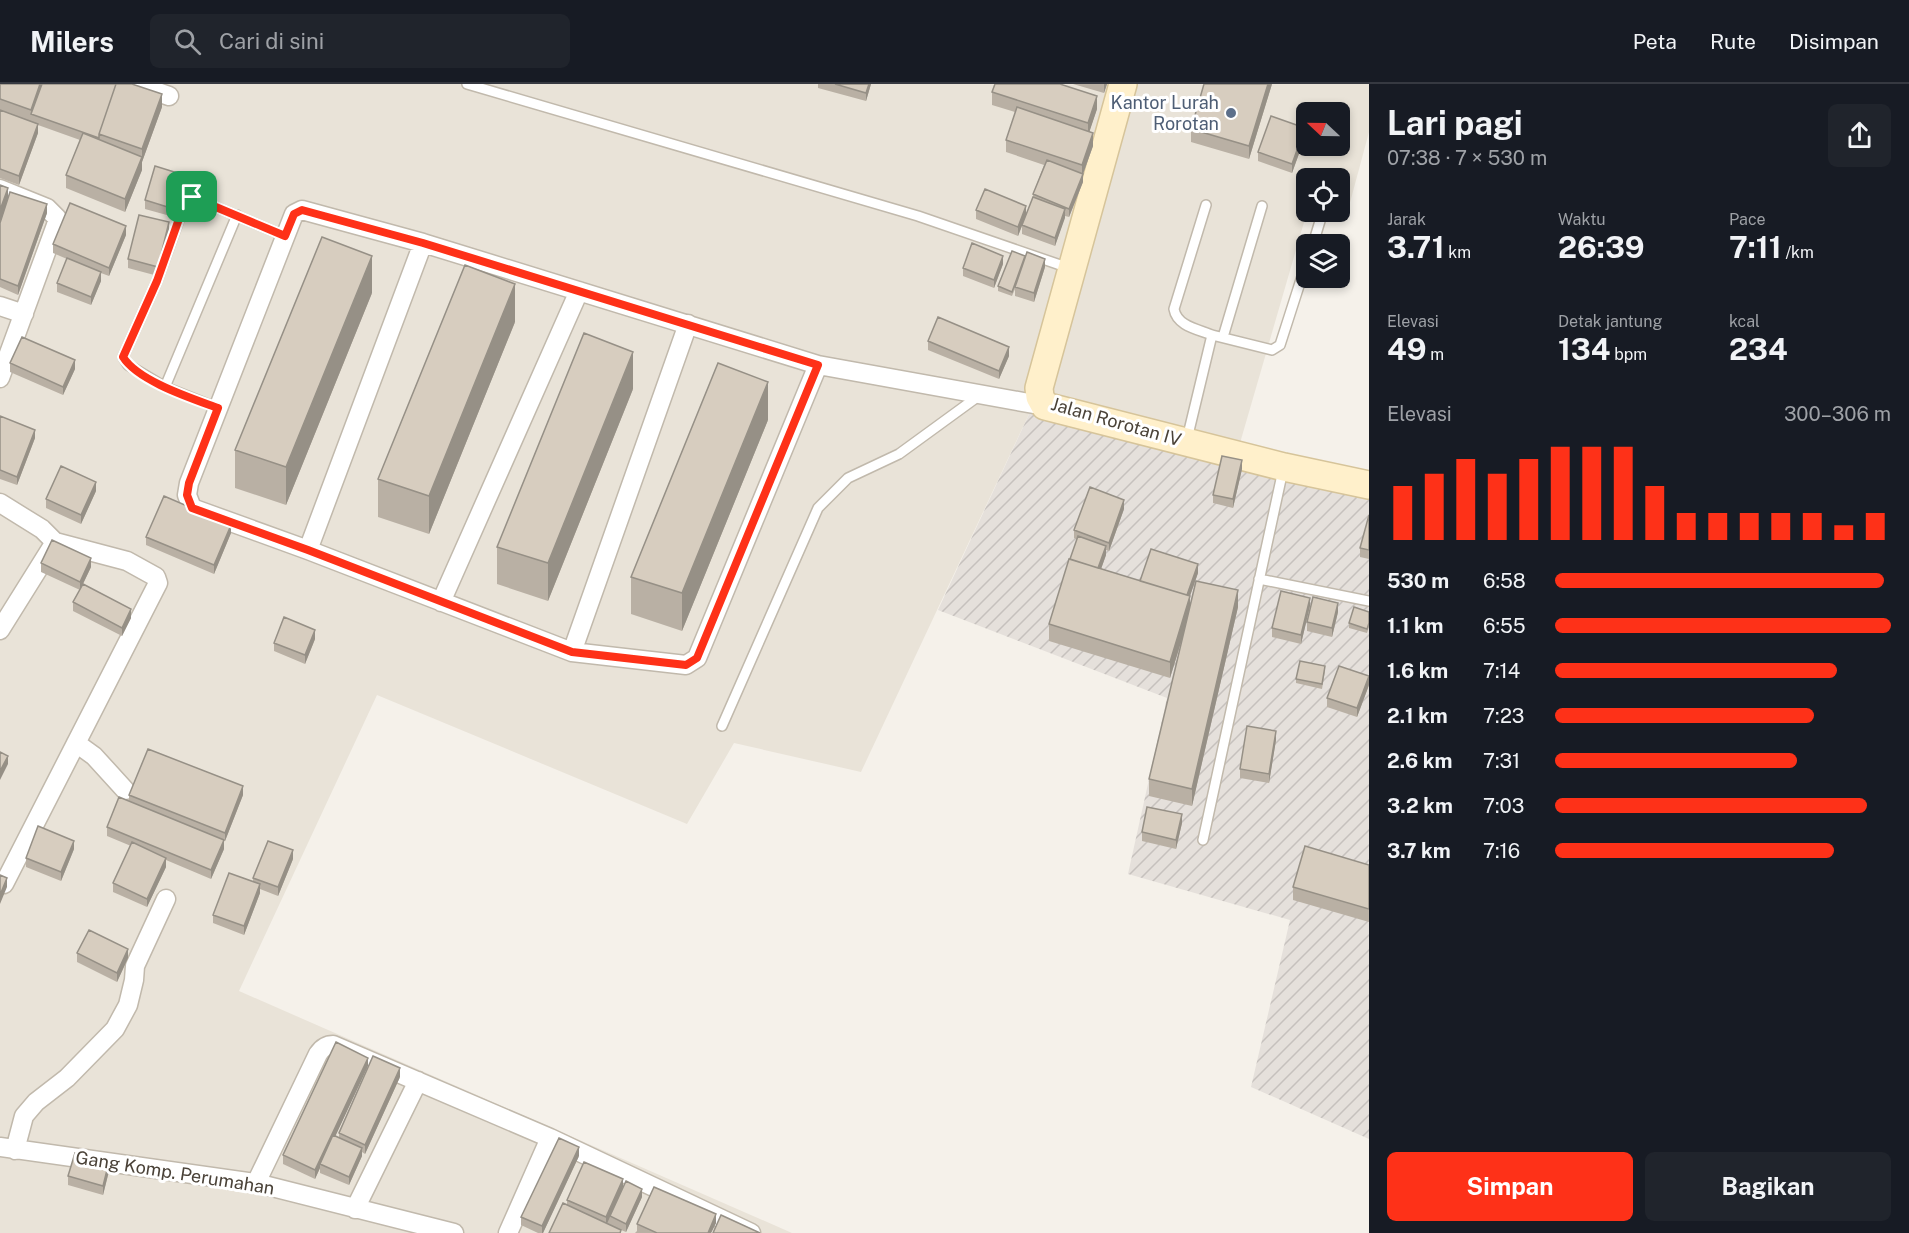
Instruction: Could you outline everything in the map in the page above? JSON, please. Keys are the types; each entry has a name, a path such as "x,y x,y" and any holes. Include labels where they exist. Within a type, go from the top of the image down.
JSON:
{"street":[{"path":"135,84 169,96"},
{"name":"Jalan Rorotan IV","path":"1123,84 1039,388 1040,397 1046,406 1369,486"},
{"path":"0,189 47,208 57,218 0,378"},
{"path":"818,365 697,658 686,665 572,652 308,550 192,508 187,495 189,483 285,236 294,214 302,210 423,243 818,365 1046,406"},
{"path":"308,550 423,243"},
{"path":"441,602 579,291"},
{"path":"0,306 24,314"},
{"path":"572,652 688,324"},
{"path":"0,503 42,529 55,542 127,561 156,577 158,583 3,884"},
{"path":"0,630 55,542"},
{"path":"76,743 99,761 124,790"},
{"path":"8,1148 24,1116 36,1102 67,1078 115,1029 128,1005 135,966 166,899"},
{"path":"256,1183 322,1049 333,1045 550,1137 751,1233"},
{"path":"355,1209 418,1081"},
{"path":"508,1233 550,1137"},
{"name":"Gang Komp. Perumahan","path":"8,1148 256,1183 454,1233"}],"lane":[{"path":"467,84 918,216 1071,268"},
{"path":"218,408 165,387 128,365 123,357 157,281 185,202 192,197 285,236"},
{"path":"1206,205 1174,309 1176,318 1182,323 1212,335 1272,350 1280,345 1298,288"},
{"path":"1223,337 1262,206"},
{"path":"165,387 237,215"},
{"path":"1186,442 1212,335"},
{"path":"722,726 818,508 848,478 899,454 980,395"},
{"path":"1203,840 1284,466"},
{"path":"1259,579 1369,602"}],"shaded area":[{"path":"0,84 1369,84 1369,132 1350,203 1350,168 1296,168 1296,222 1304,222 1301,234 1296,234 1296,250 1240,443 1038,395 861,772 734,743 687,824 377,695 239,991 792,1233 0,1233"},
{"path":"1038,395 1369,473 1369,1139 1251,1087 1290,920 1128,874 1167,698 938,610"}],"building":[{"path":"0,84 40,84 31,110 0,99"},
{"path":"42,84 116,84 99,138 31,114"},
{"path":"116,84 132,84 162,94 142,149 99,134"},
{"path":"835,84 869,84 866,93"},
{"path":"995,84 1060,84 1097,96 1088,123 992,92"},
{"name":"Kantor Lurah Rorotan","path":"1204,84 1268,84 1249,146 1191,129"},
{"path":"1017,107 1093,133 1082,165 1006,140"},
{"path":"0,110 38,124 19,176 0,169"},
{"path":"1271,116 1296,125 1296,153 1292,164 1258,152"},
{"path":"83,133 142,157 125,199 66,175"},
{"path":"1047,160 1083,174 1069,209 1033,194"},
{"path":"155,166 184,175 174,209 145,200"},
{"path":"0,185 8,188 0,210"},
{"path":"985,189 1026,206 1018,227 976,210"},
{"path":"10,192 47,204 18,286 0,279 0,223"},
{"path":"1033,197 1065,209 1055,238 1022,225"},
{"path":"70,203 126,226 109,268 53,244"},
{"path":"139,215 169,222 158,267 128,259"},
{"path":"322,237 372,256 286,467 235,450"},
{"path":"972,243 1003,256 994,280 963,268"},
{"path":"1012,251 1025,256 1012,292 998,286"},
{"path":"1027,252 1045,259 1034,293 1015,287"},
{"path":"67,258 101,272 91,297 57,283"},
{"path":"465,265 515,284 429,496 378,479"},
{"path":"938,317 1009,347 999,371 928,341"},
{"path":"584,333 633,352 548,563 497,547"},
{"path":"22,337 75,360 63,387 10,363"},
{"path":"718,363 768,382 682,593 631,577"},
{"path":"0,416 35,430 17,477 0,470"},
{"path":"1222,456 1242,460 1233,499 1213,495"},
{"path":"61,466 96,482 81,515 46,499"},
{"path":"1090,487 1124,500 1109,543 1074,530"},
{"path":"164,496 231,525 214,565 146,537"},
{"path":"1369,515 1369,550 1360,548"},
{"path":"1078,536 1106,546 1098,568 1070,559"},
{"path":"52,540 91,558 80,582 41,563"},
{"path":"1151,549 1198,564 1187,595 1140,581"},
{"path":"1069,559 1190,596 1170,662 1049,624"},
{"path":"1196,581 1238,590 1192,789 1149,779"},
{"path":"83,584 131,609 122,628 73,602"},
{"path":"1281,591 1310,598 1301,635 1272,628"},
{"path":"1313,597 1338,603 1332,628 1307,622"},
{"path":"1354,607 1369,612 1367,629 1349,623"},
{"path":"284,617 315,630 305,655 274,643"},
{"path":"1300,661 1325,666 1322,684 1296,679"},
{"path":"1339,666 1369,676 1357,708 1327,698"},
{"path":"1247,726 1276,731 1269,774 1240,769"},
{"path":"148,749 243,786 225,833 129,795"},
{"path":"0,752 8,756 0,771"},
{"path":"119,797 224,840 211,870 107,827"},
{"path":"1147,807 1182,814 1176,840 1142,832"},
{"path":"38,826 74,841 61,872 26,858"},
{"path":"268,841 293,850 278,887 253,878"},
{"path":"132,842 166,858 147,899 113,883"},
{"path":"1305,846 1369,865 1369,909 1293,887"},
{"path":"229,873 260,884 244,926 213,915"},
{"path":"0,875 7,878 0,895"},
{"path":"89,930 128,949 117,973 77,953"},
{"path":"336,1042 368,1058 315,1170 283,1155"},
{"path":"373,1056 400,1068 365,1145 339,1133"},
{"path":"333,1135 362,1148 349,1177 320,1164"},
{"path":"559,1138 579,1147 542,1226 521,1217"},
{"path":"75,1153 109,1162 103,1186 68,1176"},
{"path":"584,1162 623,1179 606,1217 567,1200"},
{"path":"626,1181 642,1189 626,1224 610,1216"},
{"path":"654,1187 716,1214 708,1233 657,1233 637,1224"},
{"path":"563,1203 621,1230 620,1233 549,1233"},
{"path":"721,1215 760,1233 713,1233"}],"place":[{"name":"Kantor Lurah Rorotan","path":"1231,113"}],"route":[{"path":"192,197 285,236 294,214 302,210 423,243 818,365 697,658 686,665 572,652 308,550 192,508 187,495 189,483 218,408 165,387 128,365 123,357 157,281 185,202 192,197"}]}
